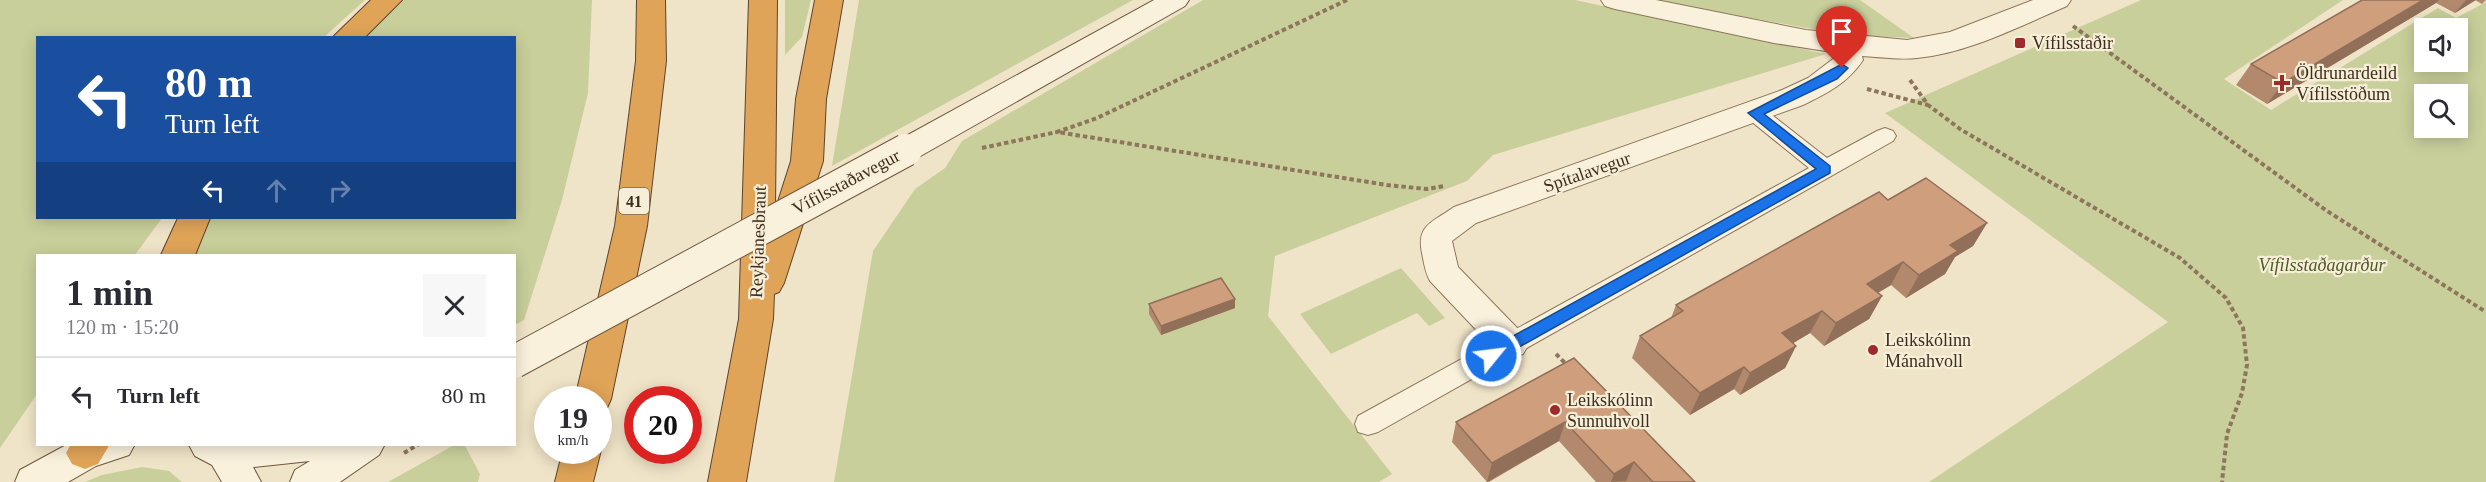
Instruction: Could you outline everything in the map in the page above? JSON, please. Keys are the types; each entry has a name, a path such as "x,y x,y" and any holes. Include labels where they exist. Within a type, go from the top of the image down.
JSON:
{"highway":[{"path":"348,36 388,0"},
{"name":"41","path":"596,386 631,226 651,61 651,0"},
{"name":"Reykjanesbraut","path":"727,482 756,320 763,0"},
{"path":"756,320 807,161 811,99 829,0"},
{"path":"178,254 194,219"},
{"path":"574,482 578,464"}],"street":[{"name":"Vífilsstaðavegur","path":"516,361 906,150 1175,0"},
{"path":"1615,0 1845,45 1887,48 1928,47 2045,2"},
{"name":"Spítalavegur","path":"1522,338 1442,272 1435,237 1465,215 1755,113 1827,79 1842,68 1848,60 1845,45"},
{"path":"225,460 307,446"},
{"path":"309,482 363,446"},
{"path":"34,482 97,447"}],"lane":[{"path":"1755,113 1826,169"},
{"path":"1368,424 1886,136"}],"path":[{"path":"979,149 1058,132 1097,118 1347,0"},
{"path":"2045,2 2327,211 2486,312"},
{"path":"1887,48 1928,105 1977,140 2180,258 2214,283 2237,309 2247,334 2247,362 2243,389 2229,426 2222,482"},
{"path":"1827,79 1928,105"},
{"path":"1058,132 1387,185 1427,189 1448,186"},
{"path":"1522,338 1574,372"}],"green space":[{"path":"0,0 365,0 325,36 36,36 36,219 161,219 136,254 36,254 36,395 0,448"},
{"path":"404,0 592,0 588,93 562,200 524,320 516,324 516,254 196,254 211,219 516,219 516,36 365,36"},
{"path":"785,0 811,0 802,37 785,55"},
{"path":"859,0 1133,0 832,166"},
{"path":"1203,0 1575,0 1826,54 1493,155 1467,181 1275,256 1268,316 1392,474 1379,482 834,482 873,251 915,189 945,168 962,141"},
{"path":"1652,0 1860,0 1914,38 1845,35"},
{"name":"Vífilsstaðagarður","path":"2141,0 2343,0 2224,79 2271,110 2414,23 2414,72 2468,72 2468,18 2456,18 2486,2 2486,482 1929,482 2168,322 1885,113"},
{"name":"Vífilsstaðagarður","path":"2438,8 2456,18 2422,18"},
{"path":"1401,268 1445,318 1429,326 1417,313 1331,354 1300,314"},
{"path":"452,446 465,446 480,474 478,482 388,482"},
{"path":"142,467 169,471 182,482 85,482 102,475"}],"building":[{"path":"2362,0 2423,0 2283,83 2251,64"},
{"path":"1926,178 1987,223 1950,245 1958,251 1919,275 1903,262 1867,284 1882,296 1836,323 1822,311 1782,333 1796,346 1750,373 1744,367 1700,393 1640,336 1683,311 1676,305 1879,192 1888,200"},
{"path":"1221,278 1235,299 1161,326 1149,304"},
{"path":"1574,358 1695,482 1653,482 1634,462 1614,474 1565,422 1492,463 1456,422"}],"place":[{"name":"Vífilsstaðir","path":"2020,43"},
{"name":"Öldrunardeild Vífilsstöðum","path":"2282,83"},
{"name":"Leikskólinn Mánahvoll","path":"1873,350"},
{"name":"Leikskólinn Sunnuhvoll","path":"1555,410"}],"route":[{"path":"1491,356 1826,169 1755,113 1833,76 1842,68"}]}
